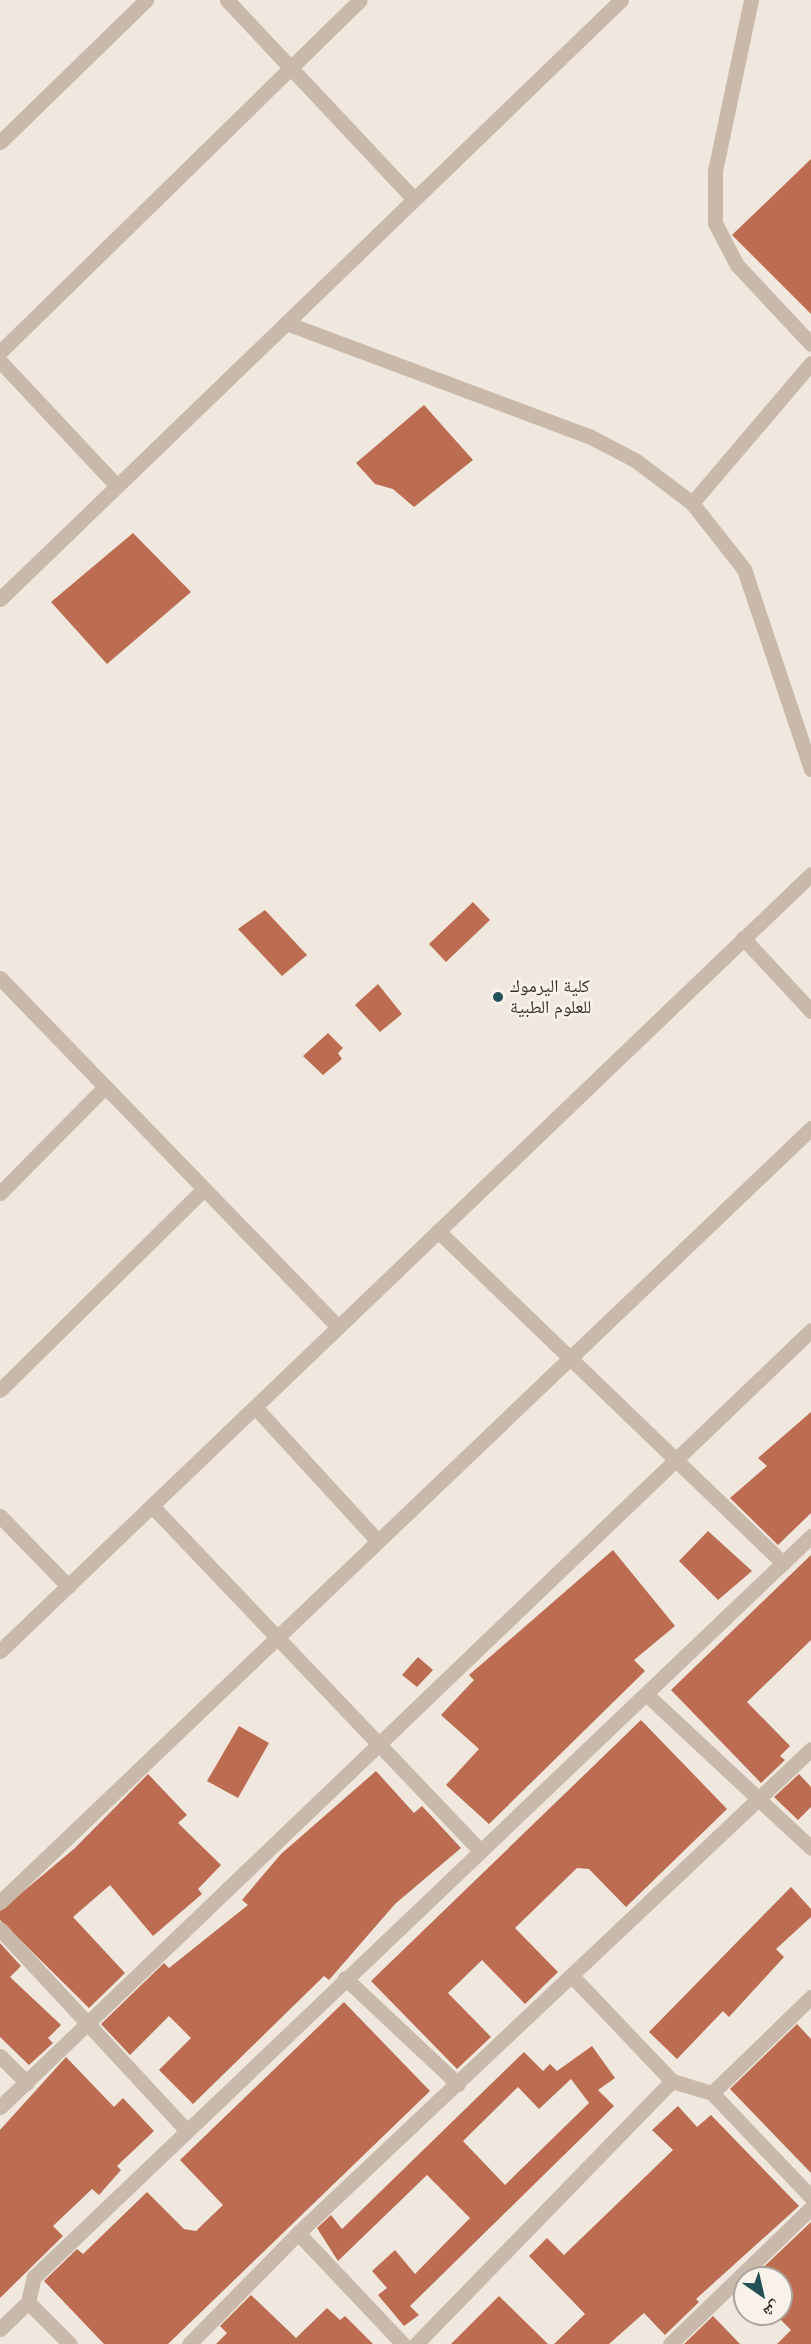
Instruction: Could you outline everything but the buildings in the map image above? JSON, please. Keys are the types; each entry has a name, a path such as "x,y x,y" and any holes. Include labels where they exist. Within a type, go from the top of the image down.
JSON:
{"street":[{"path":"0,142 146,0"},
{"path":"227,0 414,199"},
{"path":"0,352 360,0"},
{"path":"0,599 621,0"},
{"path":"751,0 715,171 715,223 737,265 811,344"},
{"path":"286,323 519,406 589,436 635,460 692,503 744,569 811,769"},
{"path":"0,362 117,486"},
{"path":"692,503 811,363"},
{"path":"0,1651 811,873"},
{"path":"743,938 811,1011"},
{"path":"1,980 338,1327"},
{"path":"0,1193 105,1087"},
{"path":"0,1902 811,1128"},
{"path":"0,1390 204,1189"},
{"path":"438,1231 783,1563"},
{"path":"0,2107 381,1746 811,1330"},
{"path":"255,1407 378,1541"},
{"path":"152,1506 479,1849"},
{"path":"0,1516 68,1586"},
{"path":"0,2329 28,2302 34,2277 479,1849 811,1536"},
{"path":"646,1694 811,1848"},
{"path":"189,2344 298,2233 811,1749"},
{"path":"0,1929 187,2131"},
{"path":"572,1976 672,2082 712,2093 811,2197"},
{"path":"345,1978 458,2084"},
{"path":"712,2093 811,1997"},
{"path":"0,2056 27,2083"},
{"path":"416,2344 672,2082"},
{"path":"670,2344 811,2208"},
{"path":"298,2233 403,2344"},
{"path":"28,2302 70,2344"}],"place":[{"name":"كلية اليرموك للعلوم الطبية","path":"498,997"}]}
